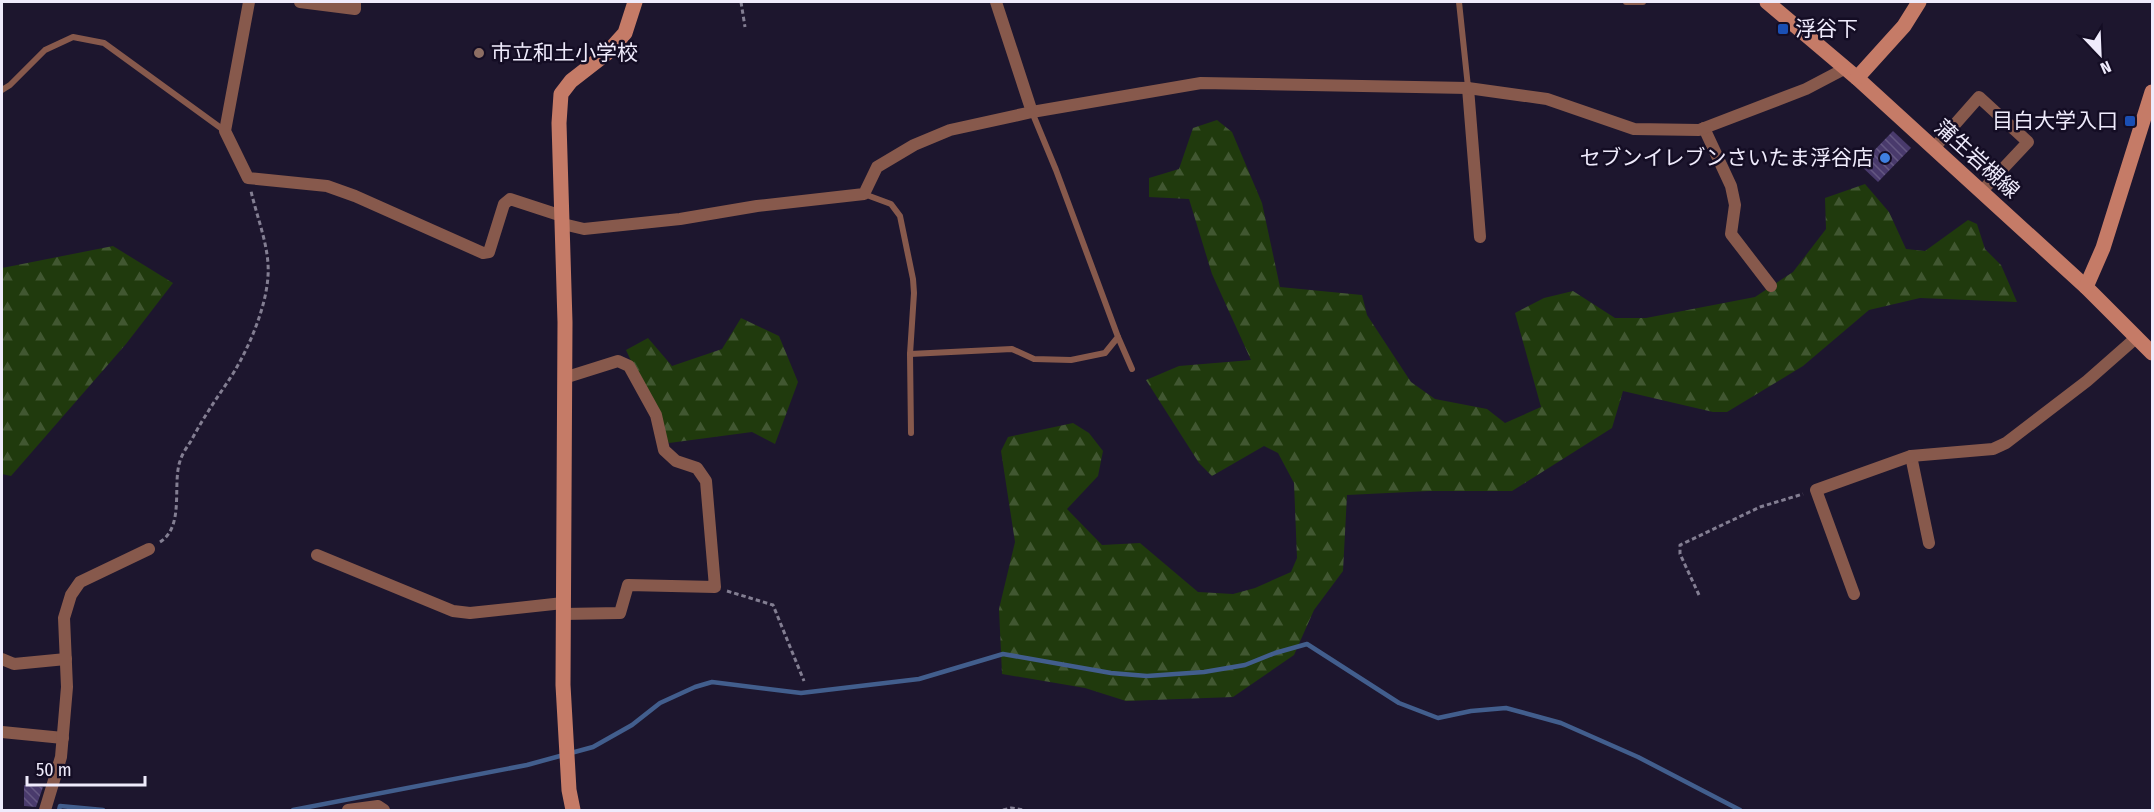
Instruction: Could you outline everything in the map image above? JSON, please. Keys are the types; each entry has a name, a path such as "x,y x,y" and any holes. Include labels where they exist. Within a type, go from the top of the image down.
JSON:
{"street":[{"path":"249,2 225,131 248,178 327,186 356,196 483,253 489,252 504,204 510,199 584,229 680,219 757,206 864,194 877,167 932,136 950,130 1032,112 1201,82 1468,88 1547,99 1634,129 1699,130 1852,73 1904,26 1919,2"},
{"path":"300,2 355,9 356,2"},
{"path":"573,810 569,790 563,685 563,220 559,123 561,94 571,81 607,53 625,33 635,2"},
{"path":"996,2 1032,112"},
{"name":"蒲生岩槻線","path":"1767,2 1852,73 2086,287 2152,353"},
{"path":"1468,88 1480,237"},
{"path":"2086,287 2103,248 2152,92"},
{"path":"1934,148 1979,97 2028,142 1981,192"},
{"path":"1704,128 1731,186 1735,204 1731,234 1772,286"},
{"path":"1854,594 1816,490 1911,456 1993,449 2006,443 2087,381 2137,337"},
{"path":"317,555 453,611 470,613 563,609 620,613 628,585 716,587 706,481 697,468 675,461 664,450 656,415 629,366 618,361 564,378"},
{"path":"1911,456 1929,543"},
{"path":"45,810 61,758 67,687 64,618 71,595 80,582 149,549"},
{"path":"2,659 14,664 66,659"},
{"path":"2,732 63,738"},
{"path":"348,810 378,806 384,810"}],"lane":[{"path":"1459,2 1468,88"},
{"path":"1626,2 1643,2"},
{"path":"2,90 45,50 73,37 104,43 225,131"},
{"path":"1032,112 1056,170 1118,338 1132,369"},
{"path":"864,194 891,204 900,216 915,293 910,354 912,433"},
{"path":"910,354 1012,349 1034,359 1071,360 1105,353 1118,338"}],"path":[{"path":"741,2 746,27"},
{"path":"149,549 167,538 176,516 176,482 180,460 204,416 234,372 249,342 263,304 268,275 266,254 248,178"},
{"path":"1699,595 1680,554 1680,545 1760,507 1816,490"},
{"path":"716,587 773,605 804,681"},
{"path":"1003,810 1011,808 1024,810"}],"green space":[{"path":"1217,120 1232,132 1262,203 1280,287 1362,295 1367,315 1411,382 1435,399 1487,409 1505,423 1541,407 1515,313 1544,298 1573,291 1615,318 1646,318 1755,297 1793,272 1826,229 1825,198 1865,184 1889,212 1906,249 1925,251 1968,220 1977,224 1985,249 2001,265 2017,302 1920,298 1869,310 1803,366 1727,412 1713,412 1623,391 1612,428 1512,491 1429,491 1347,495 1343,571 1314,610 1294,655 1233,697 1126,701 1085,688 1002,674 999,609 1015,542 1001,451 1008,437 1073,423 1089,433 1103,451 1098,476 1067,509 1102,545 1140,543 1198,592 1233,594 1255,588 1291,572 1297,558 1294,483 1278,453 1264,446 1212,476 1199,463 1146,380 1179,366 1251,360 1212,274 1189,199 1149,197 1149,178 1179,169 1193,128"},
{"path":"113,246 173,283 126,344 11,476 2,474 2,268"},
{"path":"741,318 779,336 798,382 775,444 752,432 669,443 626,350 648,338 672,366 722,349"}],"building":[{"path":"1893,131 1911,148 1878,182 1860,165"},
{"path":"24,785 43,787 36,807 24,806"}],"waterway":[{"path":"293,810 527,765 593,747 632,725 660,703 712,682 801,693 919,679 1003,654 1111,673 1147,676 1204,672 1245,665 1307,644 1399,703 1438,718 1471,711 1506,708 1561,723 1638,757 1740,810"},
{"path":"59,810 60,806 103,810"}],"place":[{"name":"浮谷下","path":"1783,29"},
{"name":"市立和土小学校","path":"479,53"},
{"name":"目白大学入口","path":"2130,121"},
{"name":"セブンイレブンさいたま浮谷店","path":"1885,158"}]}
